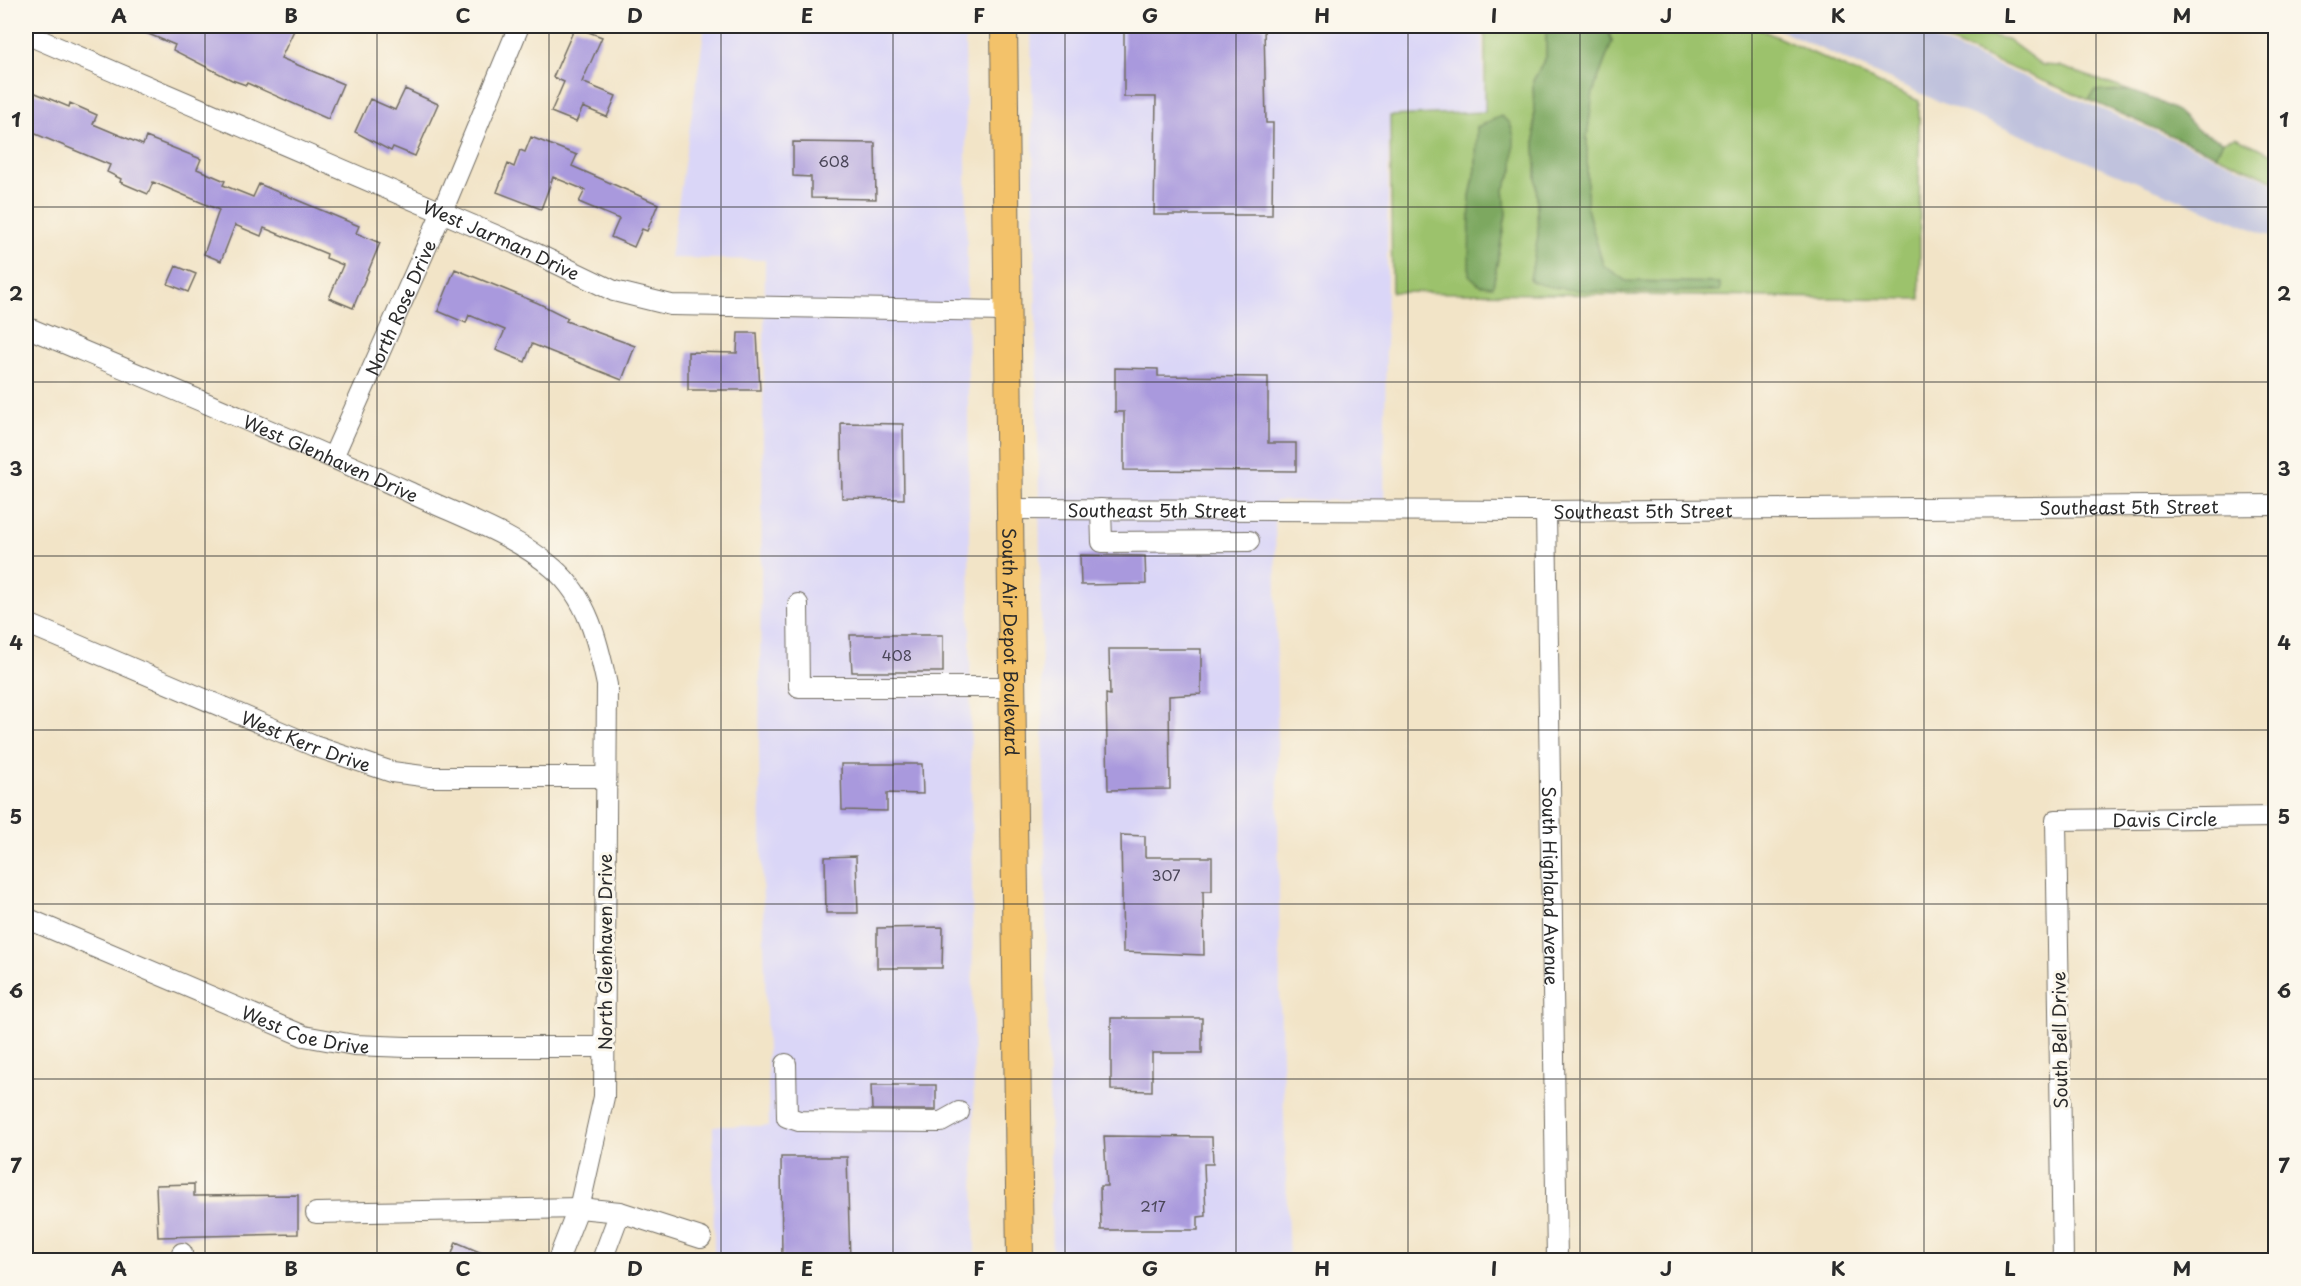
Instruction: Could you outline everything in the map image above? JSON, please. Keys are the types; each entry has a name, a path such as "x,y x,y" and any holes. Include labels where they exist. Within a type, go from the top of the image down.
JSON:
{"main road":[{"name":"South Air Depot Boulevard","path":"1004,26 1005,311 1011,509 1020,1260"}],"street":[{"name":"North Rose Drive","path":"333,457 442,212 519,26"},
{"name":"West Jarman Drive","path":"26,34 516,244 614,291 671,305 1005,311"},
{"name":"West Glenhaven Drive","path":"26,327 333,457 519,544 554,568 585,609 597,637"},
{"name":"Southeast 5th Street","path":"1011,509 1546,511 2276,505"},
{"path":"1101,509 1102,542 1249,541"},
{"name":"South Highland Avenue","path":"1546,511 1557,1260"},
{"path":"798,604 799,687 1013,687"},
{"name":"West Kerr Drive","path":"26,623 314,746 392,772 430,777 604,777"},
{"name":"North Glenhaven Drive","path":"558,1260 579,1208 604,1097 604,777 607,685 597,637"},
{"name":"Davis Circle","path":"2056,820 2276,818"},
{"name":"South Bell Drive","path":"2056,820 2063,1260"},
{"name":"West Coe Drive","path":"26,918 304,1036 354,1045 396,1047 604,1047"},
{"path":"786,1064 788,1117 799,1121 941,1122 959,1112"},
{"path":"316,1213 579,1208 620,1212 701,1238"},
{"path":"602,1260 620,1212"}],"shaded area":[{"path":"705,26 965,26 975,1260 714,1260 713,1126 769,1126 759,753 765,260 670,258"},
{"path":"1031,26 1482,26 1484,111 1389,115 1384,500 1275,501 1280,999 1289,1260 1052,1260"},
{"path":"1770,26 1903,26 2206,153 2275,183 2275,238 1940,102"}],"green space":[{"path":"1485,26 1546,26 1546,57 1533,81 1538,236 1530,280 1720,283 1626,281 1603,265 1587,209 1587,138 1593,92 1612,42 1607,26 1753,26 1919,101 1920,299 1392,292 1390,116 1485,112","holes":["1477,127 1513,170 1504,189 1506,215 1493,286 1470,196 1476,169"]},
{"path":"1546,26 1607,26 1612,42 1593,92 1587,138 1587,209 1603,265 1626,281 1720,283 1720,291 1591,291 1565,289 1530,280 1538,236 1533,81 1546,57"},
{"path":"1911,26 1965,26 1980,34 2007,39 2042,65 2059,66 2130,91 2095,91 2089,100"},
{"path":"2095,91 2130,91 2155,100 2177,111 2199,131 2223,141 2216,155 2089,100"},
{"path":"1501,116 1510,123 1514,137 1513,170 1504,189 1506,214 1493,286 1480,285 1469,275 1470,196 1476,169 1477,127"},
{"path":"2235,137 2275,155 2275,181 2216,155 2223,141"}],"building":[{"path":"129,26 296,26 281,58 343,84 328,119 247,83 246,85 232,80 173,50 175,45"},
{"path":"1124,26 1264,27 1266,123 1273,123 1272,215 1154,215 1156,97 1124,97"},
{"path":"575,27 602,37 582,82 616,96 607,117 583,107 576,122 551,112 564,82 553,77"},
{"path":"26,89 69,107 70,103 97,115 93,124 143,145 146,137 201,159 197,169 225,181 223,185 253,197 259,184 359,226 356,233 380,243 353,308 329,298 343,265 326,258 327,254 264,228 261,236 235,225 221,261 204,254 219,210 153,182 148,194 120,182 121,179 107,172 110,165 26,130"},
{"path":"405,89 438,104 415,156 393,147 391,151 355,132 370,99 395,110"},
{"path":"531,137 577,155 572,166 658,204 647,231 642,229 634,247 611,237 619,219 579,202 585,190 553,177 541,209 497,192 508,164 514,167 520,150 525,152"},
{"path":"793,142 875,143 876,199 811,198 811,177 793,176"},
{"path":"176,266 196,274 188,292 168,284"},
{"path":"455,269 538,303 568,318 566,321 635,346 622,380 532,344 525,362 496,350 505,330 469,315 466,323 438,311"},
{"path":"738,333 757,333 760,390 688,390 688,352 737,353"},
{"path":"1115,368 1158,369 1158,376 1268,377 1268,443 1296,443 1296,471 1124,470 1124,412 1115,412"},
{"path":"841,423 903,424 904,499 842,498"},
{"path":"1080,555 1145,556 1146,584 1081,585"},
{"path":"850,635 943,635 943,672 852,672"},
{"path":"1109,649 1201,649 1201,694 1169,696 1170,789 1108,790 1106,694 1110,695"},
{"path":"841,764 922,764 923,794 887,793 887,811 842,810"},
{"path":"1121,835 1145,836 1145,857 1212,857 1212,891 1203,891 1204,955 1123,952"},
{"path":"856,856 858,913 826,913 825,857"},
{"path":"943,927 942,968 877,968 877,928"},
{"path":"1111,1018 1202,1018 1202,1053 1152,1053 1152,1091 1111,1090"},
{"path":"871,1085 936,1085 936,1110 872,1110"},
{"path":"1104,1136 1212,1137 1213,1164 1204,1164 1206,1216 1198,1217 1198,1230 1101,1230 1100,1186 1107,1186"},
{"path":"781,1157 847,1157 850,1260 782,1260"},
{"path":"194,1184 194,1196 298,1195 298,1234 158,1237 156,1185"},
{"path":"456,1242 498,1260 450,1260"}]}
